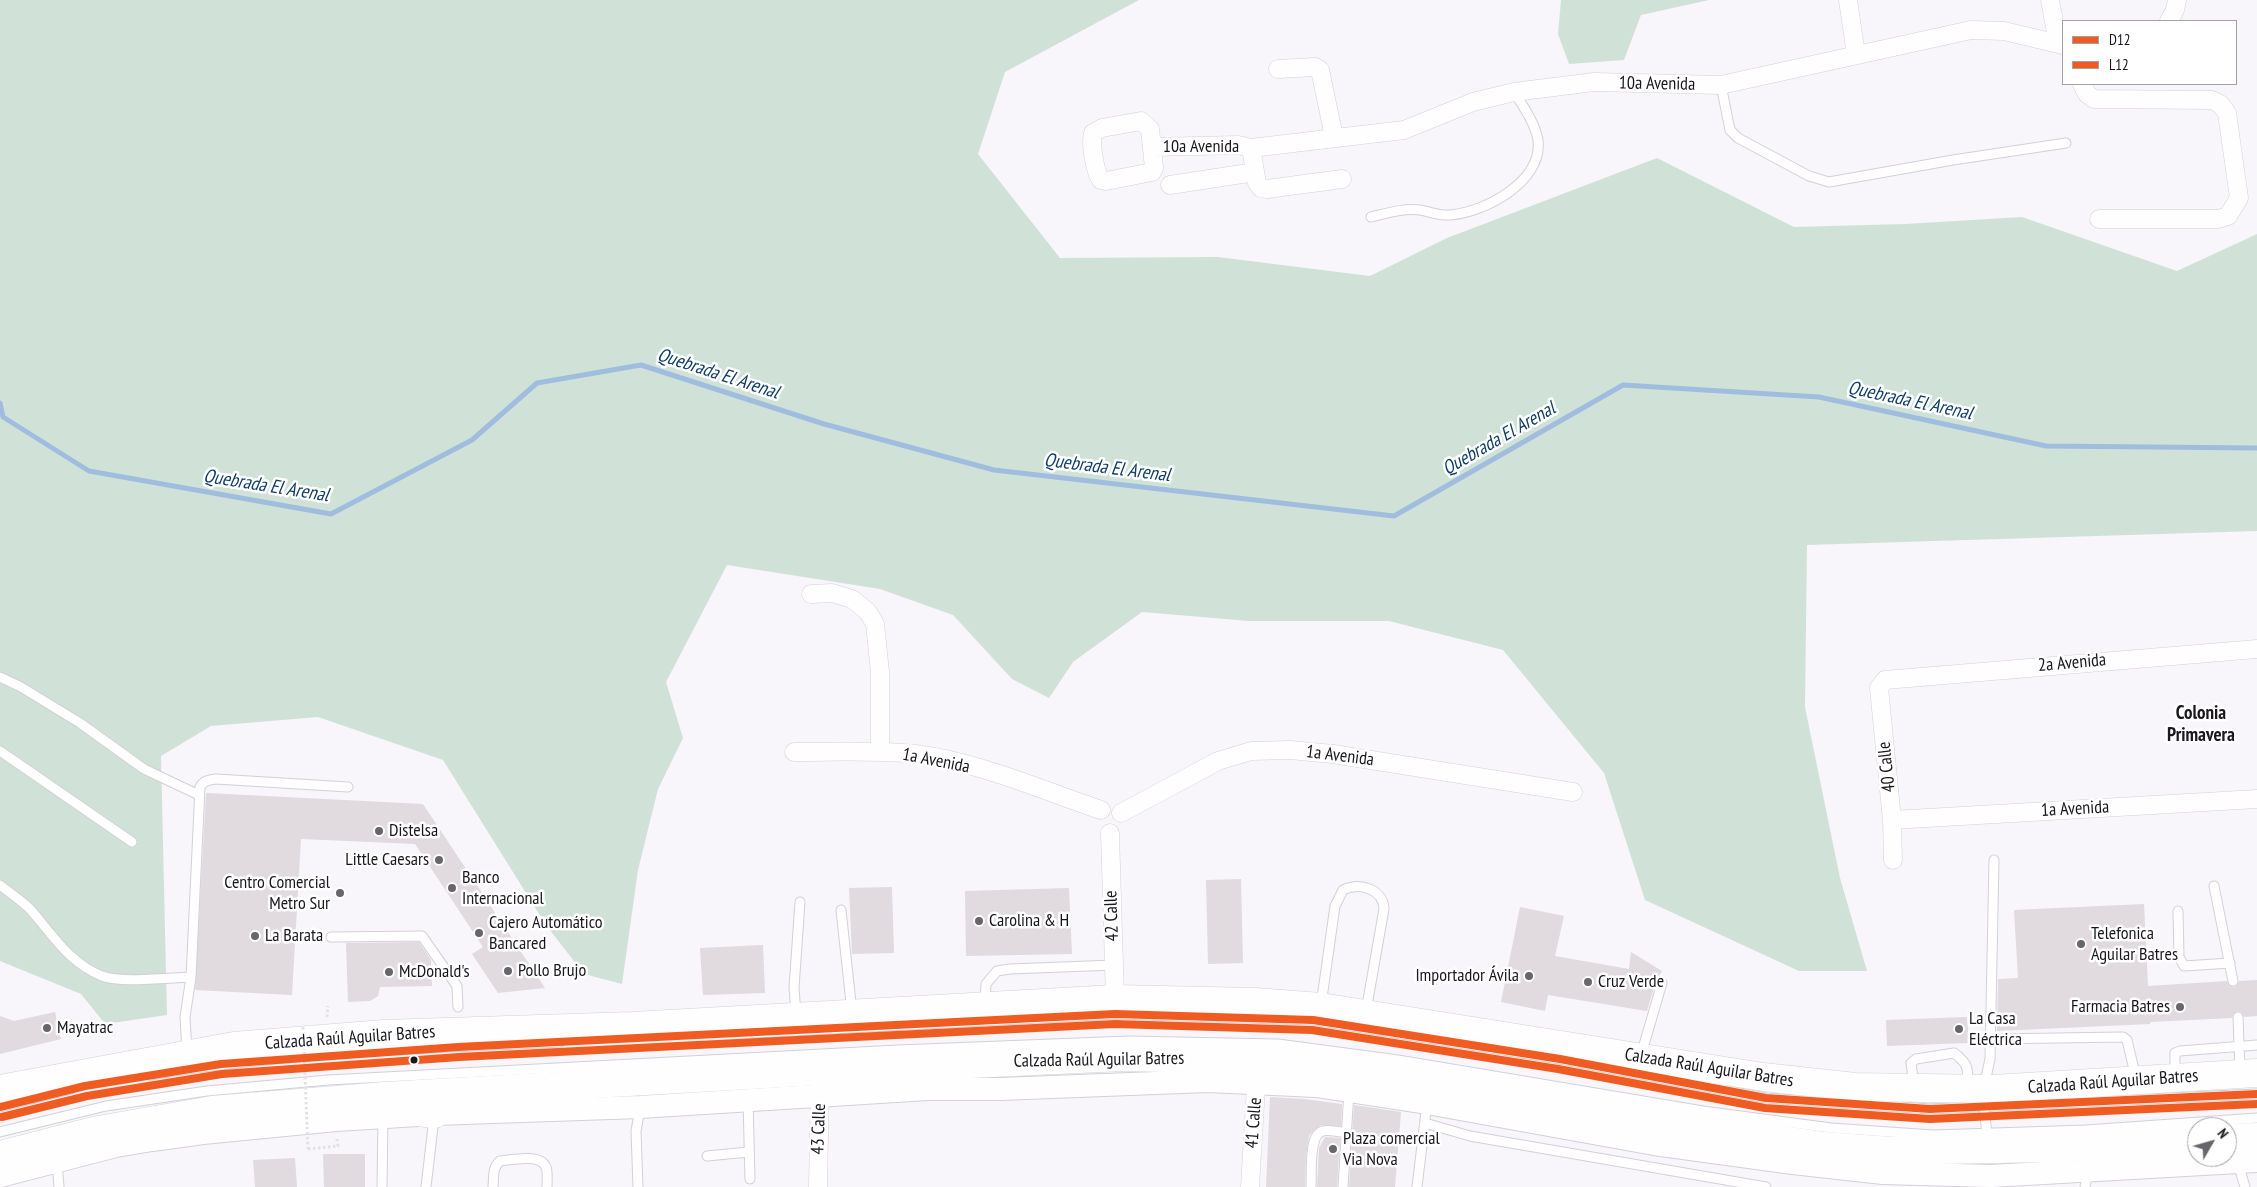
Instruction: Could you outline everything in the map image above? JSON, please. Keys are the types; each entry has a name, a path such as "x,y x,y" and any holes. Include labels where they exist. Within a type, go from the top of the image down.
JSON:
{"highway":[{"name":"Calzada Raúl Aguilar Batres","path":"4,1090 187,1053 234,1046 384,1034 604,1028 1115,998 1256,1002 1320,1007 1803,1082 1979,1095 2137,1080 2175,1078 2251,1080"},
{"name":"Calzada Raúl Aguilar Batres","path":"0,1155 93,1131 203,1112 323,1101 820,1083 1122,1057 1257,1071 1424,1080 1682,1125 1824,1146 1989,1161 2050,1148 2187,1141"},
{"path":"323,1101 435,1114"},
{"path":"2237,1137 2257,1136"}],"street":[{"path":"1848,0 1856,55"},
{"path":"2050,0 2061,44"},
{"path":"2170,20 2175,10 2177,0"},
{"name":"10a Avenida","path":"1152,147 1238,144 1251,148 1404,130 1474,102 1514,92 1594,82 1720,85 1971,30 2004,31 2061,44"},
{"path":"1278,69 1314,67 1322,72 1334,137"},
{"path":"2082,85 2087,94 2094,99 2212,100 2220,104 2227,113 2240,198 2228,216 2218,219 2099,219"},
{"name":"10a Avenida","path":"1251,148 1257,183 1261,188 1267,189 1342,179"},
{"name":"10a Avenida","path":"1170,185 1255,172"},
{"path":"811,594 832,593 852,599 868,612 875,624 880,672 880,752"},
{"name":"2a Avenida","path":"1888,678 2257,649"},
{"name":"40 Calle","path":"1888,678 1879,688 1892,820 1893,860"},
{"name":"1a Avenida","path":"1121,813 1218,760 1250,751 1290,750 1333,754 1573,792"},
{"name":"1a Avenida","path":"794,752 916,754 952,761 1101,810"},
{"name":"1a Avenida","path":"1892,820 2257,798"},
{"path":"1109,806 1121,813 1122,822 1120,827 1110,833 1100,828 1097,823 1101,810 1109,806"},
{"name":"42 Calle","path":"1110,833 1115,998"},
{"path":"1257,1071 1316,1086 1349,1091 1426,1113 1793,1164 1882,1173 1989,1161 2087,1180 2246,1173"},
{"name":"41 Calle","path":"1250,1187 1257,1071"},
{"path":"0,1176 116,1146 203,1133 383,1117 640,1107 748,1100 820,1083"},
{"name":"43 Calle","path":"818,1187 820,1083"}],"lane":[{"path":"1720,85 1730,130 1738,138 1808,176 1829,182 1952,160 2066,143"},
{"path":"1371,217 1401,210 1422,210 1438,215 1459,214 1488,204 1519,184 1530,172 1536,161 1538,138 1526,110 1514,92"},
{"path":"0,677 21,687 80,723 144,769 200,795"},
{"path":"0,751 132,842"},
{"path":"187,1053 185,1018 191,977 202,784 207,780 216,779 348,786"},
{"path":"1979,1095 1990,1060 1994,860"},
{"path":"0,885 28,907 74,960 104,977 145,979 191,977"},
{"path":"1320,1007 1338,896 1343,890 1360,886 1379,894 1384,902 1366,1014"},
{"path":"2214,886 2233,981"},
{"path":"796,1017 794,988 800,902"},
{"path":"841,910 852,1012"},
{"path":"2178,911 2179,957 2184,966 2230,963"},
{"path":"331,937 422,936 457,986 458,1007"},
{"path":"984,1006 986,984 997,971 1114,965"},
{"path":"1640,1058 1662,983"},
{"path":"4,1090 85,1086 221,1064 458,1047 1115,1014 1313,1020 1560,1059 1766,1098 1930,1110 1979,1095 2251,1080 2239,1046 2238,1017"},
{"path":"1990,1039 2123,1038 2127,1040 2137,1080"},
{"path":"0,1132 106,1106 207,1091 328,1080 918,1049 1129,1041 1278,1044 1398,1060 1703,1111 1831,1128 1933,1135 1989,1161 2086,1130 2257,1118"},
{"path":"2175,1078 2175,1054 2180,1051 2257,1046"},
{"path":"1915,1089 1911,1063 1916,1059 1954,1053 1965,1061 1979,1095 1989,1161"},
{"path":"1343,1187 1349,1091"},
{"path":"748,1100 750,1179"},
{"path":"638,1187 636,1131 640,1107"},
{"path":"1417,1187 1426,1113 1470,1136 1766,1187"},
{"path":"426,1187 435,1114"},
{"path":"382,1187 383,1117"},
{"path":"1311,1187 1313,1142 1316,1135 1322,1131 1347,1133"},
{"path":"707,1156 750,1152"},
{"path":"493,1187 494,1172 496,1165 500,1161 532,1159 542,1161 546,1167 547,1187"},
{"path":"57,1160 57,1187"}],"path":[{"path":"303,1027 308,1149 338,1146"}],"green space":[{"path":"0,0 1139,0 1005,72 978,154 1060,258 1218,257 1370,276 1447,238 1657,158 1794,227 1905,224 2022,217 2177,271 2257,234 2257,531 1807,545 1805,707 1840,878 1867,971 1799,971 1645,900 1604,773 1503,650 1389,621 1249,621 1142,612 1073,662 1049,698 1012,679 953,615 880,589 727,565 666,682 683,738 658,789 638,870 622,984 584,974 546,925 443,760 318,717 211,726 161,756 167,1015 105,1024 81,994 0,961"},
{"path":"1561,0 1709,0 1641,15 1624,60 1569,64 1558,34"}],"building":[{"path":"206,793 423,804 545,988 498,993 472,954 483,947 415,844 301,839 292,995 195,990"},
{"path":"1241,879 1243,963 1208,964 1206,880"},
{"path":"892,887 894,953 852,954 849,888"},
{"path":"1069,888 1072,954 966,956 965,891"},
{"name":"Telefonica Aguilar Batres","path":"2144,904 2148,986 2227,981 2229,985 2234,987 2239,981 2257,980 2257,1016 2244,1017 2241,1012 2237,1011 2233,1014 2232,1018 1997,1031 1998,979 2018,978 2014,910"},
{"path":"1520,907 1564,916 1555,956 1629,969 1631,952 1662,971 1656,981 1647,1011 1548,995 1545,1011 1501,1002"},
{"name":"McDonald's","path":"419,942 431,960 432,986 380,987 378,996 370,1001 348,1002 346,943"},
{"path":"763,945 765,993 703,995 700,948"},
{"path":"55,1012 61,1039 0,1054 0,1016 14,1021"},
{"path":"1967,1017 1969,1043 1887,1046 1886,1020"},
{"path":"1270,1097 1342,1104 1341,1126 1321,1125 1309,1136 1306,1155 1305,1187 1266,1187"},
{"path":"1354,1105 1401,1112 1395,1187 1349,1187"},
{"path":"1325,1137 1340,1138 1337,1187 1317,1187 1319,1148"},
{"path":"323,1154 365,1154 365,1187 324,1187"},
{"path":"295,1158 297,1187 255,1187 253,1160"}],"waterway":[{"name":"Quebrada El Arenal","path":"0,403 3,417 89,471 331,514 472,440 537,383 641,365 824,424 994,470 1394,516 1623,385 1819,397 2046,446 2257,448"}],"transit line":[{"name":"D12","path":"0,1107 85,1086 221,1064 458,1047 1115,1014 1313,1020 1560,1059 1766,1098 1930,1109 2257,1094"},
{"name":"L12","path":"2,1117 87,1096 222,1074 459,1057 1115,1024 1312,1030 1558,1069 1765,1108 1930,1119 2257,1104"}],"place":[{"name":"Distelsa","path":"379,831"},
{"name":"Little Caesars","path":"439,860"},
{"name":"Banco Internacional","path":"452,888"},
{"name":"Centro Comercial Metro Sur","path":"340,893"},
{"name":"Carolina & H","path":"979,921"},
{"name":"Cajero Automático Bancared","path":"479,933"},
{"name":"La Barata","path":"255,936"},
{"name":"Telefonica Aguilar Batres","path":"2081,944"},
{"name":"Pollo Brujo","path":"508,971"},
{"name":"McDonald's","path":"389,972"},
{"name":"Importador Ávila","path":"1529,976"},
{"name":"Cruz Verde","path":"1588,982"},
{"name":"Farmacia Batres","path":"2180,1007"},
{"name":"Mayatrac","path":"47,1028"},
{"name":"La Casa Eléctrica","path":"1959,1029"},
{"name":"Plaza comercial Via Nova","path":"1333,1149"}],"district":[{"name":"Colonia Primavera","path":"2201,725"}]}
